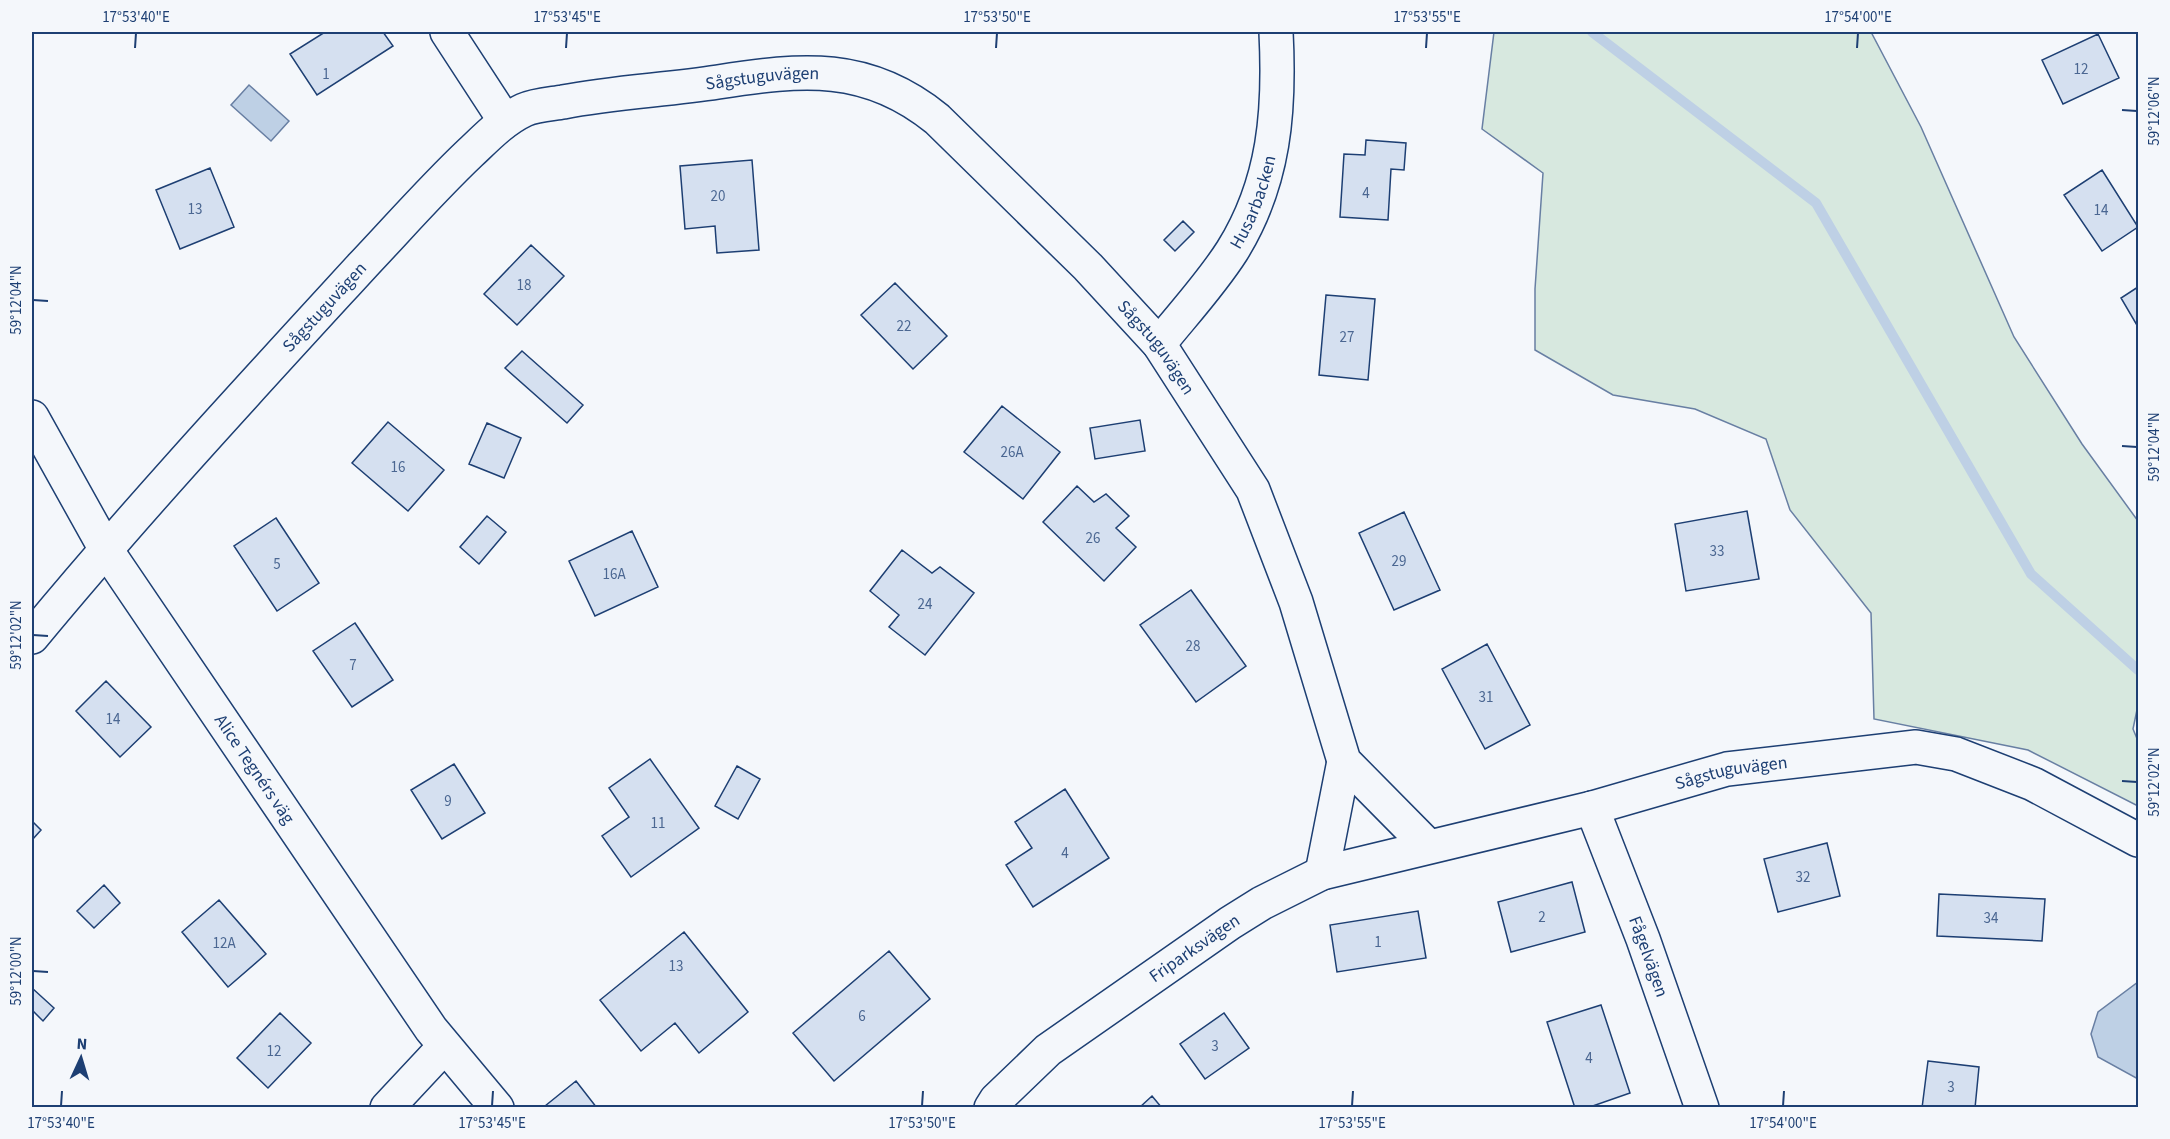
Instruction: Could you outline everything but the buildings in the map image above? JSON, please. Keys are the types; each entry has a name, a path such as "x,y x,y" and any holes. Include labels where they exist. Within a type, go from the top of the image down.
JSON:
{"street":[{"path":"447,32 505,121"},
{"name":"Husarbacken","path":"1159,344 1231,251 1254,210 1265,176 1276,126 1278,76 1276,32"},
{"name":"Sågstuguvägen","path":"32,637 105,548 443,178 505,121 527,108 576,99 773,74 817,71 852,75 884,86 918,104 937,119 1088,267 1159,344 1253,490 1296,602 1344,761 1427,846 1592,808 1727,769 1916,747 1956,754 2033,784 2139,840"},
{"name":"Alice Tegnérs väg","path":"32,417 105,548 444,1047 497,1107"},
{"name":"Sågstuguvägen","path":"1322,873 1344,761"},
{"name":"Fågelvägen","path":"1592,808 1643,939 1702,1107"},
{"name":"Friparksvägen","path":"991,1107 1048,1050 1262,903 1322,873 1427,846"},
{"path":"387,1107 444,1047"}],"shaded area":[{"path":"1494,32 1871,32 1921,127 2014,337 2082,444 2138,521 2138,705 2133,729 2138,741 2138,806 2028,750 1874,719 1871,613 1790,510 1766,439 1695,409 1613,395 1535,350 1535,289 1543,173 1482,129"}],"water":[{"path":"249,85 289,121 271,141 231,105"},
{"path":"2138,982 2138,1079 2098,1057 2091,1034 2098,1012"}],"waterway":[{"path":"1592,32 1816,203 2031,574 2138,670"}]}
